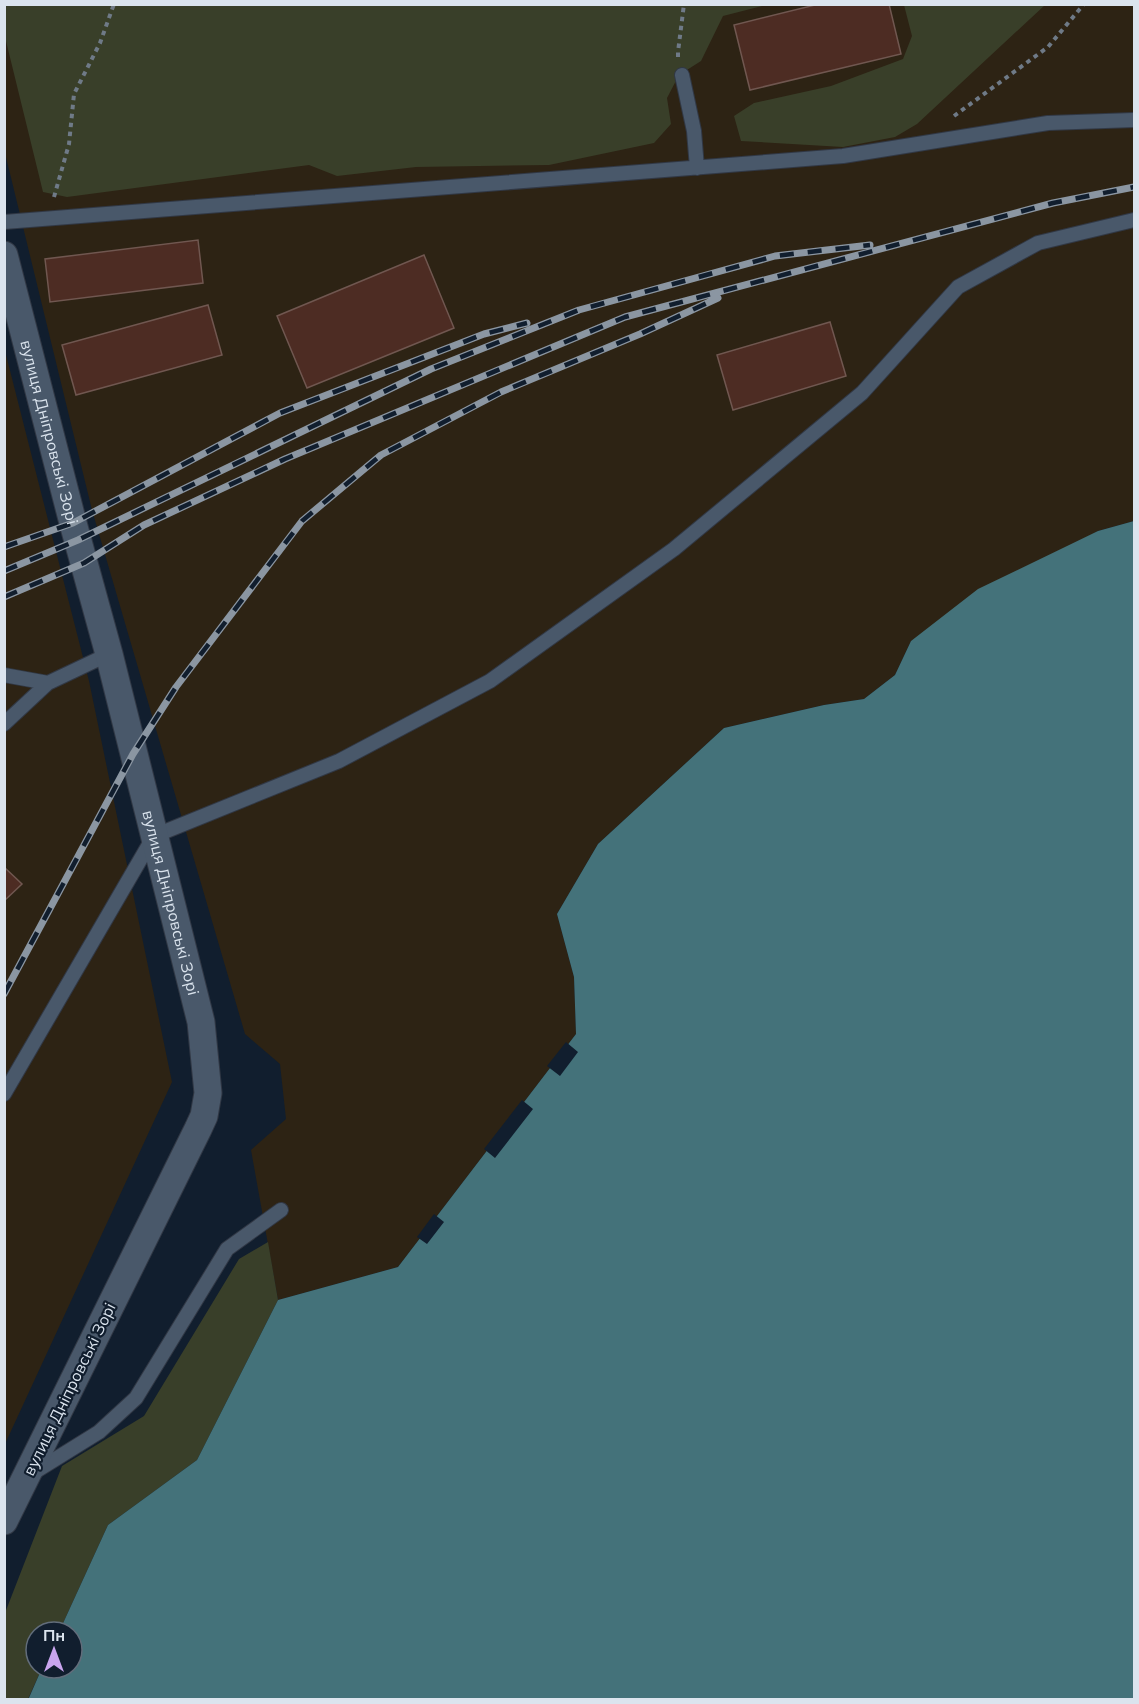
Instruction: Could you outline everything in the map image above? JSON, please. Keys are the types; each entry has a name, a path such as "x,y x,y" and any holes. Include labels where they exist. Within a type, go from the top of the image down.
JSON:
{"street":[{"name":"вулиця Дніпровські Зорі","path":"4,255 109,654 201,1022 208,1093 204,1116 198,1129 4,1521"}],"lane":[{"path":"682,75 694,131 697,168"},
{"path":"4,222 843,156 1048,123 1134,120"},
{"path":"4,1094 154,836 339,761 490,681 674,549 862,393 958,287 1038,243 1134,219"},
{"path":"4,724 48,683 109,654"},
{"path":"4,675 48,683"},
{"path":"26,1477 99,1432 136,1398 227,1248 281,1210"}],"path":[{"path":"48,218 69,144 75,94 100,43 114,4"},
{"path":"682,75 678,52 684,4"},
{"path":"953,117 1048,47 1084,4"}],"shaded area":[{"path":"4,5 1134,5 1134,521 1098,531 911,641 895,675 864,699 824,705 724,728 598,844 557,914 574,977 576,1034 398,1267 278,1300 251,1150 286,1119 280,1064 245,1034 92,510 5,153"},
{"path":"4,5 766,5 723,16 701,61 679,75 667,98 671,124 654,143 549,165 416,167 337,176 309,165 67,197 43,192 5,37"},
{"path":"904,5 1045,5 917,124 895,137 843,147 741,141 734,116 754,103 831,86 903,59 912,36"},
{"path":"4,347 89,681 172,1082 5,1444"},
{"path":"1134,521 1134,1699 28,1700 37,1680 84,1680 84,1620 64,1620 108,1525 197,1460 278,1300 398,1267 576,1034 574,977 557,914 598,844 724,728 824,705 864,699 895,675 911,641 978,589 1098,531"},
{"path":"268,1242 278,1300 197,1460 108,1525 64,1620 24,1620 24,1680 37,1680 28,1699 5,1700 5,1613 62,1466 144,1416 239,1259"}],"pier":[{"path":"566,1042 578,1052 560,1076 547,1066"},
{"path":"522,1100 533,1109 495,1158 484,1149"},
{"path":"434,1214 444,1222 427,1244 417,1237"}],"building":[{"path":"819,4 889,4 901,54 750,90 734,25"},
{"path":"198,240 203,283 50,302 45,259"},
{"path":"424,255 454,328 307,388 277,316"},
{"path":"208,305 222,355 76,395 62,345"},
{"path":"830,322 846,376 733,410 717,355"},
{"path":"4,867 22,884 4,901"}],"railway":[{"path":"4,597 84,563 144,525 285,459 625,317 1053,203 1134,187"},
{"path":"4,571 78,540 431,369 579,310 775,256 870,245"},
{"path":"4,994 133,754 176,687 302,521 381,455 501,392 640,334 718,298"},
{"path":"4,547 73,523 280,413 484,334 527,323"}]}
